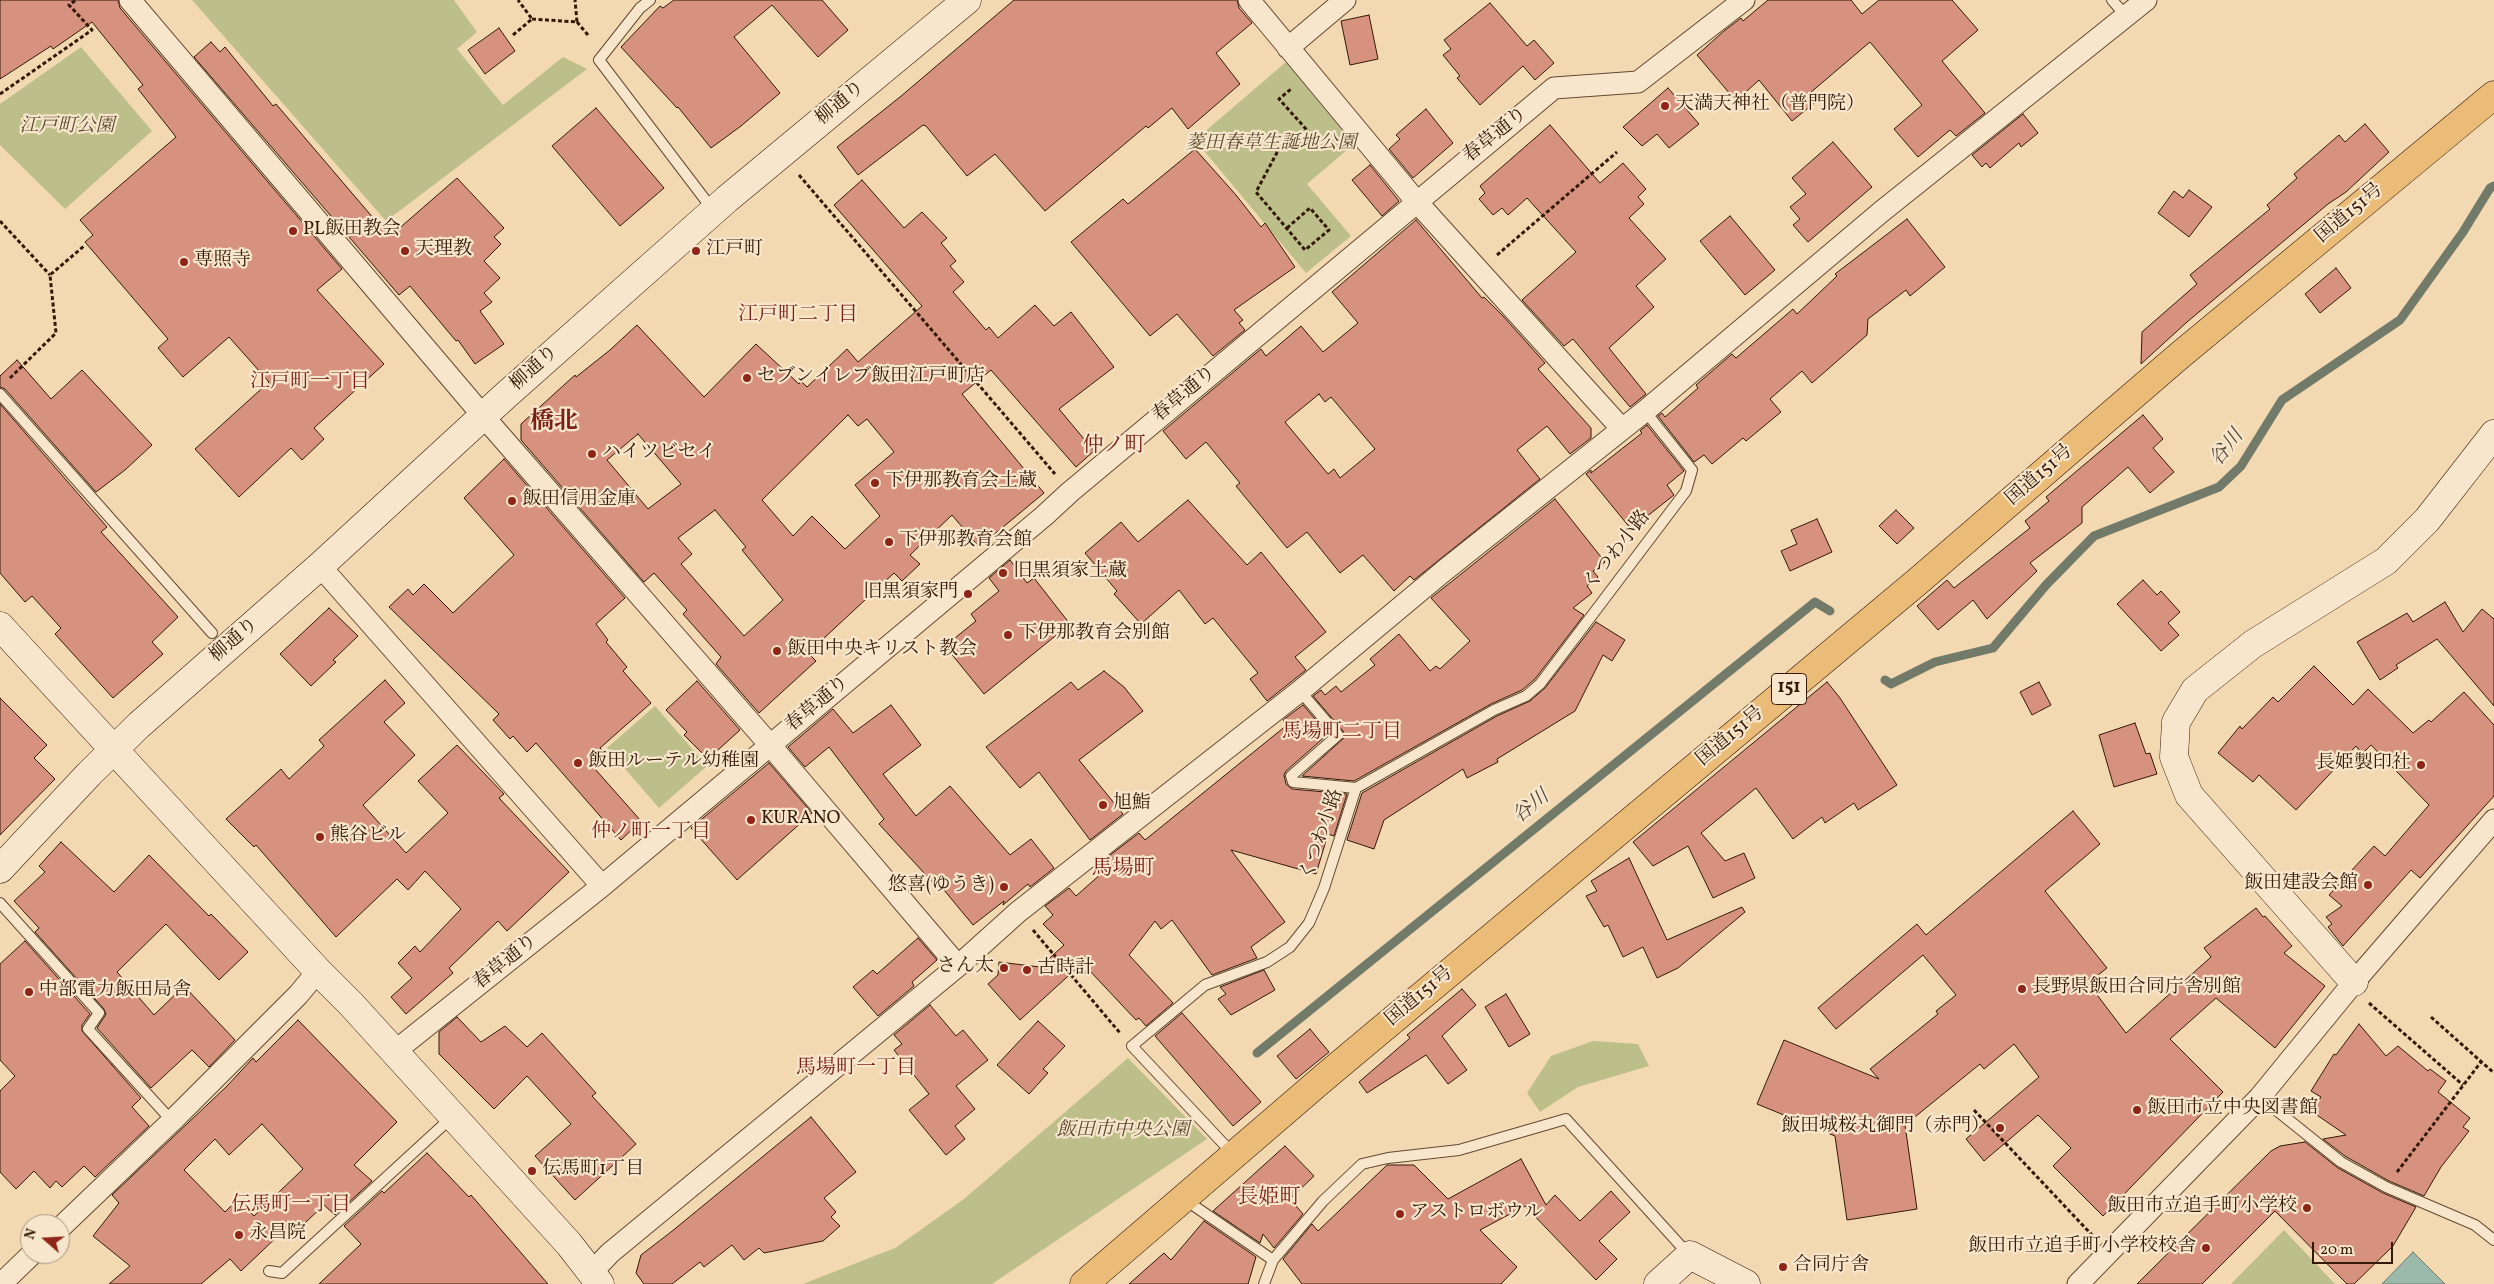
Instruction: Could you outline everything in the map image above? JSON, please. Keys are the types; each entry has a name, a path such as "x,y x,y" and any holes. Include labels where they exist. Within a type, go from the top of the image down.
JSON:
{"highway":[{"name":"国道151号","path":"1084,1284 1233,1154 1917,582 2179,356 2494,95"}],"street":[{"path":"130,0 484,417 770,745 958,966"},
{"name":"柳通り","path":"0,869 89,774 115,751 139,725 320,566 714,210 967,0"},
{"path":"1249,0 1416,201 1622,429"},
{"path":"1288,48 1345,0"},
{"name":"春草通り","path":"394,1052 602,886 1416,201 1554,88 1638,82 1744,0"},
{"path":"0,626 453,1116 596,1278 610,1253 958,966 1018,912 1300,691 1445,570 1645,411 1880,212 2146,0"},
{"path":"2358,990 2189,795 2174,757 2176,722 2195,690 2253,644 2386,561 2427,520 2494,434"},
{"path":"320,566 602,886"},
{"path":"2078,1284 2260,1098 2358,990 2494,820"},
{"path":"70,1218 172,1121 298,995 318,971"},
{"path":"1658,1284 1690,1256 1711,1276 1746,1284"},
{"path":"1,1284 22,1264"}],"lane":[{"path":"650,0 640,8 599,60 714,210"},
{"path":"2112,0 2126,16"},
{"path":"0,394 212,633"},
{"name":"くつわ小路","path":"1132,1046 1205,985 1267,962 1290,946 1309,923 1324,888 1356,788 1494,710 1526,696 1540,684 1686,492 1692,470 1645,411"},
{"path":"1300,691 1338,736 1292,776 1293,782 1356,788"},
{"path":"0,903 99,1013 88,1029 172,1121"},
{"path":"1132,1046 1233,1154"},
{"path":"2260,1098 2341,1162 2386,1187 2475,1225 2494,1240"},
{"path":"269,1271 282,1273 453,1116"},
{"path":"1264,1284 1273,1260 1323,1200 1362,1164 1388,1158 1459,1150 1566,1119 1690,1256"},
{"path":"1183,1198 1273,1260"}],"path":[{"path":"0,94 92,30 69,5 76,0"},
{"path":"518,0 532,19"},
{"path":"575,0 577,22 588,35"},
{"path":"513,35 532,19 577,22"},
{"path":"1287,228 1310,208 1328,230 1306,250 1287,228 1256,192 1280,148 1315,140 1279,99 1294,87"},
{"path":"1480,270 1617,152"},
{"path":"797,173 1070,492"},
{"path":"0,221 50,275 56,333 7,381"},
{"path":"50,275 84,246"},
{"path":"1018,912 1132,1046"},
{"path":"2358,990 2463,1085"},
{"path":"2431,1017 2494,1074"},
{"path":"2386,1187 2481,1062"},
{"path":"1974,1110 2108,1252"}],"green space":[{"path":"192,0 454,0 477,32 457,49 503,105 563,57 587,69 386,221"},
{"name":"江戸町公園","path":"81,47 152,131 65,209 0,145 0,104"},
{"name":"菱田春草生誕地公園","path":"1286,62 1354,144 1307,184 1351,236 1306,273 1195,140"},
{"path":"655,706 707,766 659,808 607,748"},
{"path":"1593,1041 1638,1044 1649,1066 1578,1087 1540,1112 1527,1093 1551,1056"},
{"name":"飯田市中央公園","path":"1128,1058 1207,1139 992,1284 803,1284 895,1248 964,1199"},
{"path":"2284,1230 2335,1284 2231,1284"}],"shaded area":[{"path":"2413,1252 2445,1284 2382,1284"}],"building":[{"path":"0,0 118,0 120,8 342,269 317,290 384,364 314,428 324,439 302,460 291,448 239,497 195,449 269,382 229,337 183,377 158,348 168,339 85,242 93,235 80,220 176,137 138,89 143,85 92,22 53,49 51,46 0,79"},
{"path":"674,0 822,0 848,30 818,57 772,5 734,37 780,93 711,148 678,107 621,47 660,6 663,8"},
{"path":"1014,0 1237,0 1239,8 1252,23 1216,53 1240,84 1188,129 1172,108 1148,128 1146,126 1045,211 995,154 967,176 926,126 923,125 858,175 837,147 900,97"},
{"path":"1768,0 1851,0 1862,14 1879,0 1952,0 1978,30 1942,61 1985,113 1956,136 1950,130 1918,157 1894,129 1922,105 1870,42 1810,93 1817,101 1792,121 1759,80 1736,101 1697,55 1724,31 1741,18 1743,21"},
{"path":"1490,3 1527,46 1534,40 1554,63 1535,80 1523,66 1480,105 1457,78 1460,76 1443,55 1451,49 1444,40"},
{"path":"1369,15 1378,59 1350,65 1341,21"},
{"path":"499,28 515,51 485,74 468,50"},
{"path":"211,42 220,52 225,47 273,106 276,104 386,233 391,228 395,232 457,178 504,228 494,237 501,244 484,261 500,278 484,293 492,302 480,311 504,344 475,364 458,340 456,341 410,286 399,295 194,57"},
{"name":"天満天神社（普門院）","path":"1668,88 1699,124 1669,148 1657,134 1642,146 1623,127"},
{"path":"596,108 664,188 620,226 552,146"},
{"path":"1426,109 1453,143 1413,178 1389,149 1400,139 1396,135"},
{"path":"2023,114 2038,133 2021,147 2019,143 1990,168 1986,163 1982,167 1972,155"},
{"path":"2365,124 2389,152 2346,192 2328,204 2187,322 2141,364 2142,332 2197,284 2190,275 2270,209 2267,205 2297,178 2294,174 2339,135 2345,142"},
{"path":"1550,125 1600,183 1623,163 1646,189 1638,197 1644,204 1629,218 1666,259 1636,286 1654,307 1609,348 1646,394 1630,407 1573,339 1564,346 1522,300 1576,252 1527,198 1508,215 1502,208 1493,215 1479,199 1485,193 1480,186"},
{"path":"1833,142 1872,187 1808,242 1793,225 1800,219 1790,207 1806,194 1792,178"},
{"path":"1195,149 1236,195 1261,227 1265,223 1295,267 1234,310 1243,320 1239,323 1245,330 1213,356 1177,314 1150,336 1071,242 1123,199 1128,204"},
{"path":"1370,165 1399,201 1382,216 1352,180"},
{"path":"862,180 904,228 922,212 947,238 941,243 956,261 950,266 964,282 953,292 986,330 989,327 998,338 1035,305 1054,326 1071,312 1114,367 1059,409 1094,451 1076,467 991,370 962,394 1044,493 979,547 952,515 910,555 920,564 902,581 894,573 808,653 816,661 759,713 716,664 721,657 683,614 687,610 654,573 644,582 521,440 521,424 575,375 576,377 610,350 637,325 704,397 756,344 799,384 801,381 807,387 847,349 858,362 922,306 834,205","holes":["848,415 858,426 867,419 894,452 855,485 880,516 845,549 812,516 793,536 762,500","638,434 681,484 648,509 607,460","715,510 746,547 742,550 783,600 744,636 681,564 692,554 678,538"]},
{"path":"2189,190 2212,207 2189,237 2158,213 2174,191 2183,198"},
{"path":"1730,216 1775,270 1745,295 1700,241"},
{"path":"1907,219 1945,267 1910,296 1906,290 1868,319 1867,335 1812,383 1802,371 1770,399 1781,412 1746,441 1743,438 1712,464 1704,455 1694,462 1658,416 1662,413 1665,417 1698,388 1696,385 1732,354 1736,358 1793,309 1797,314 1837,276 1835,274"},
{"path":"1416,220 1482,298 1484,297 1503,316 1545,363 1538,369 1591,428 1591,438 1570,454 1547,426 1517,450 1540,479 1414,580 1410,576 1394,591 1363,555 1340,573 1307,532 1287,548 1236,486 1240,483 1206,442 1186,459 1163,431 1261,349 1266,356 1301,326 1323,352 1358,323 1332,292","holes":["1319,394 1325,402 1331,397 1375,449 1340,478 1334,469 1328,474 1285,422"]},
{"path":"2336,268 2351,288 2320,313 2305,294"},
{"path":"17,360 51,399 82,370 152,445 125,470 96,492 5,389 0,387 0,376"},
{"path":"0,404 107,527 101,532 178,617 152,642 163,654 113,698 55,634 61,628 32,596 25,602 0,573"},
{"path":"2143,415 2163,439 2153,448 2174,472 2150,493 2128,467 2082,507 2082,523 2030,563 2037,571 1987,619 1973,600 1938,630 1917,606 1947,580 1954,588 2030,528 2025,521 2049,501 2046,497"},
{"path":"1647,425 1684,471 1667,485 1674,495 1631,529 1586,474 1591,470 1591,473 1642,433 1640,431"},
{"path":"504,459 625,598 596,624 608,640 606,642 627,667 623,671 651,703 600,748 608,757 595,769 641,821 621,840 536,743 527,752 513,736 510,739 493,720 499,714 389,607 408,589 413,595 424,584 453,613 514,555 464,498"},
{"path":"1555,499 1605,562 1593,571 1598,577 1587,586 1592,593 1573,608 1584,615 1535,679 1522,690 1491,704 1354,781 1302,776 1345,737 1343,731 1313,696 1321,690 1325,695 1336,686 1341,692 1375,665 1370,659 1399,634 1430,671 1436,666 1440,669 1470,641 1431,598"},
{"path":"1188,500 1247,565 1261,552 1326,632 1295,657 1306,670 1267,701 1250,679 1258,673 1213,618 1205,624 1179,590 1141,624 1114,594 1117,591 1085,553 1121,522 1138,542"},
{"path":"1896,510 1914,528 1897,544 1879,526"},
{"path":"1817,519 1832,552 1790,571 1781,551 1797,544 1791,530"},
{"name":"下伊那教育会別館","path":"1010,560 1027,583 1034,578 1070,624 984,694 945,646 976,621 971,614 999,591 989,578"},
{"path":"2143,580 2157,595 2161,591 2180,612 2168,623 2179,635 2161,651 2117,604"},
{"path":"2445,602 2463,632 2482,609 2494,619 2494,706 2437,639 2396,665 2398,668 2380,680 2357,642 2407,613 2413,622"},
{"path":"329,608 358,636 333,660 336,662 311,686 280,654"},
{"path":"1596,622 1625,640 1612,661 1603,655 1575,711 1497,759 1498,762 1467,778 1463,769 1384,820 1374,849 1347,840 1362,793 1497,716 1530,701 1545,688"},
{"path":"2314,666 2353,705 2368,689 2413,733 2429,720 2431,722 2464,692 2494,725 2494,796 2420,878 2411,870 2343,946 2328,927 2332,924 2326,917 2342,906 2329,895 2374,846 2385,856 2429,805 2371,745 2362,754 2356,746 2296,810 2259,775 2253,782 2218,753 2240,726 2242,729 2273,697 2278,702"},
{"path":"1104,671 1124,687 1143,711 1079,760 1123,814 1090,840 1039,772 1020,788 986,747 1071,682 1078,690"},
{"path":"385,680 405,703 384,722 415,755 363,805 406,853 448,813 418,781 457,745 504,794 499,798 569,872 507,931 498,921 449,968 453,973 406,1014 391,997 412,978 398,963 415,946 420,952 461,909 425,871 408,890 397,879 336,937 256,845 254,847 226,819 281,769 289,779 324,746 319,740"},
{"path":"697,681 740,730 708,759 684,735 687,732 666,710"},
{"path":"1827,682 1840,698 1897,785 1858,810 1854,803 1825,823 1822,817 1793,839 1756,788 1701,833 1725,861 1744,853 1755,878 1713,898 1688,846 1653,866 1633,842"},
{"path":"2039,682 2051,705 2032,715 2020,692"},
{"path":"0,698 47,745 34,758 55,779 0,835"},
{"path":"891,705 921,745 883,774 916,816 950,786 1010,855 1031,839 1054,868 1030,887 1028,884 1003,905 1004,901 973,925 939,884 936,886 879,824 884,819 829,747 805,767 788,747 833,709 853,733"},
{"path":"1303,705 1328,734 1286,771 1284,775 1286,784 1292,789 1347,794 1334,836 1328,834 1316,874 1231,850 1285,922 1251,947 1257,958 1212,975 1172,920 1161,929 1155,921 1129,955 1173,1003 1146,1026 1139,1018 1136,1020 1089,970 1084,974 1078,967 1020,1020 988,984 998,975 999,962 1040,967 1064,945 1043,924 1053,915 1045,906 1069,888 1076,896 1110,866 1105,859 1139,833 1145,840 1287,725 1283,720"},
{"path":"2135,723 2146,754 2150,753 2157,774 2114,787 2099,735"},
{"name":"KURANO","path":"769,763 812,813 737,880 691,828"},
{"path":"2073,811 2100,844 2045,891 2107,968 2088,983 2126,1033 2211,957 2204,948 2256,908 2292,946 2284,953 2325,986 2275,1048 2216,998 2170,1039 2223,1092 2103,1216 2053,1166 2071,1148 2038,1115 1984,1161 1966,1139 2039,1077 2014,1044 1984,1069 1980,1064 1905,1125 1917,1209 1847,1220 1835,1136 1757,1104 1784,1040 1879,1079 1870,1069 1938,1014 1936,1011 1956,995 1923,955 1836,1029 1818,1008 1917,924 1926,935"},
{"path":"61,842 114,892 149,855 209,916 211,914 248,952 219,980 166,924 117,972 154,1015 184,986 235,1040 209,1067 192,1050 151,1088 97,1028 106,1014 104,1009 35,932 39,928 14,901 45,872 39,866"},
{"path":"1629,858 1667,940 1742,907 1745,912 1678,968 1657,978 1643,947 1623,957 1608,925 1604,927 1586,896 1597,891 1591,881"},
{"path":"918,938 937,960 912,982 914,986 878,1016 853,987 873,970 877,974"},
{"path":"25,941 90,1014 82,1025 82,1031 141,1098 132,1107 149,1126 95,1177 84,1166 62,1187 56,1181 50,1188 34,1171 16,1189 0,1172 0,1091 15,1076 0,1060 0,964"},
{"path":"1264,970 1275,990 1231,1015 1218,999 1226,994 1220,987"},
{"path":"1462,989 1476,1005 1442,1036 1467,1070 1448,1084 1426,1055 1367,1093 1359,1082 1410,1038 1407,1035"},
{"path":"1506,994 1530,1034 1509,1047 1485,1007"},
{"path":"930,1005 956,1036 963,1030 988,1060 956,1086 975,1109 955,1126 965,1139 946,1155 909,1110 929,1094 894,1050 902,1044 894,1035"},
{"path":"1182,1013 1261,1102 1233,1126 1155,1036"},
{"path":"457,1017 481,1042 505,1026 527,1047 542,1033 596,1093 592,1096 636,1144 575,1200 535,1156 571,1124 527,1076 494,1109 439,1054 439,1032"},
{"path":"298,1020 397,1122 354,1165 372,1181 335,1215 324,1205 287,1240 281,1233 241,1271 230,1259 201,1284 109,1284 130,1266 93,1236 119,1203 112,1195 227,1086 253,1058 256,1062","holes":["262,1124 303,1169 254,1216 238,1199 225,1212 184,1170 215,1139 229,1155"]},
{"path":"1038,1021 1065,1046 1043,1069 1048,1073 1029,1094 997,1065"},
{"path":"2359,1024 2386,1056 2398,1046 2428,1071 2430,1069 2446,1081 2438,1092 2470,1118 2463,1127 2469,1131 2441,1167 2424,1196 2389,1181 2345,1156 2323,1139 2346,1135 2311,1111 2321,1097 2311,1091 2334,1054 2336,1055"},
{"path":"1310,1029 1329,1052 1296,1079 1277,1056"},
{"path":"811,1117 856,1172 824,1198 836,1212 831,1217 840,1226 823,1241 764,1253 759,1248 744,1260 732,1245 704,1267 700,1262 672,1284 644,1284 636,1273 641,1255"},
{"path":"2305,1142 2338,1168 2383,1193 2416,1207 2393,1246 2354,1284 2347,1284 2275,1211 2202,1284 2137,1284 2271,1151 2280,1146"},
{"path":"1285,1146 1314,1176 1290,1199 1303,1214 1274,1248 1263,1234 1260,1243 1213,1211"},
{"path":"427,1153 469,1197 471,1195 548,1284 319,1284 361,1244 344,1226 382,1191 384,1193"},
{"name":"アストロボウル","path":"1521,1159 1546,1205 1555,1195 1580,1221 1611,1191 1630,1212 1599,1241 1617,1259 1596,1280 1525,1206 1480,1230 1517,1267 1501,1284 1302,1284 1283,1259 1312,1224 1318,1231 1387,1165 1414,1165 1448,1199"},
{"path":"1204,1221 1256,1257 1248,1284 1129,1284 1164,1253 1171,1260"}],"waterway":[{"name":"谷川","path":"1885,680 1891,684 1935,662 1993,648 2046,585 2094,536 2219,487 2241,466 2282,400 2400,320 2463,232 2490,188 2494,186"},
{"name":"谷川","path":"1257,1053 1815,602 1830,611"}],"place":[{"name":"天満天神社（普門院）","path":"1665,106"},
{"name":"PL飯田教会","path":"293,231"},
{"name":"天理教","path":"405,251"},
{"name":"江戸町","path":"696,251"},
{"name":"専照寺","path":"184,262"},
{"name":"セブンイレブ飯田江戸町店","path":"747,378"},
{"name":"ハイツビセイ","path":"592,454"},
{"name":"下伊那教育会土蔵","path":"875,483"},
{"name":"飯田信用金庫","path":"512,501"},
{"name":"下伊那教育会館","path":"889,542"},
{"name":"旧黒須家土蔵","path":"1003,573"},
{"name":"旧黒須家門","path":"968,594"},
{"name":"下伊那教育会別館","path":"1008,635"},
{"name":"飯田中央キリスト教会","path":"777,651"},
{"name":"飯田ルーテル幼稚園","path":"578,763"},
{"name":"長姫製印社","path":"2421,765"},
{"name":"旭鮨","path":"1103,805"},
{"name":"KURANO","path":"751,820"},
{"name":"熊谷ビル","path":"320,837"},
{"name":"飯田建設会館","path":"2368,885"},
{"name":"悠喜(ゆうき)","path":"1004,887"},
{"name":"さん太","path":"1004,968"},
{"name":"古時計","path":"1027,970"},
{"name":"長野県飯田合同庁舎別館","path":"2022,989"},
{"name":"中部電力飯田局舎","path":"29,992"},
{"name":"飯田市立中央図書館","path":"2137,1110"},
{"name":"飯田城桜丸御門（赤門）","path":"2000,1128"},
{"name":"伝馬町1丁目","path":"532,1171"},
{"name":"飯田市立追手町小学校","path":"2307,1208"},
{"name":"アストロボウル","path":"1400,1214"},
{"name":"永昌院","path":"239,1235"},
{"name":"飯田市立追手町小学校校舎","path":"2206,1248"},
{"name":"合同庁舎","path":"1783,1267"}],"district":[{"name":"江戸町二丁目","path":"798,316"},
{"name":"江戸町一丁目","path":"310,383"},
{"name":"橋北","path":"554,424"},
{"name":"仲ノ町","path":"1114,447"},
{"name":"馬場町二丁目","path":"1342,733"},
{"name":"仲ノ町一丁目","path":"651,833"},
{"name":"馬場町","path":"1123,870"},
{"name":"馬場町一丁目","path":"856,1069"},
{"name":"長姫町","path":"1269,1199"},
{"name":"伝馬町一丁目","path":"291,1206"}]}
